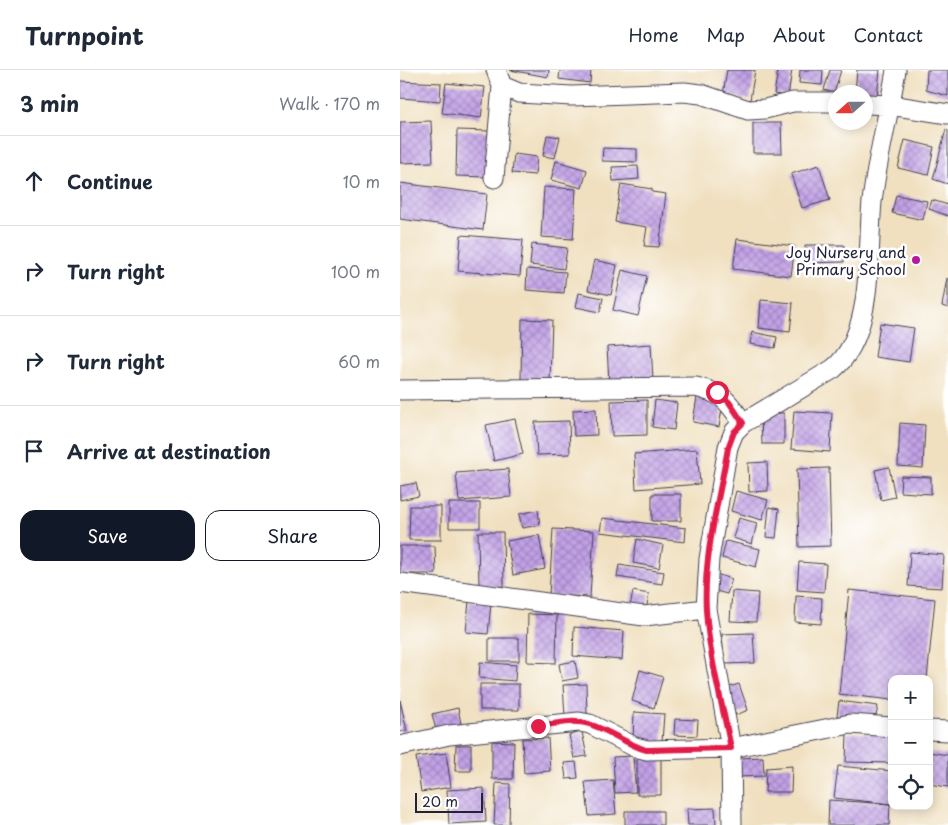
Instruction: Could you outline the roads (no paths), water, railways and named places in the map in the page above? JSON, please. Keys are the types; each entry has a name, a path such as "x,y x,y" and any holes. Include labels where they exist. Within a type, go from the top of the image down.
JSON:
{"street":[{"path":"732,825 731,748 714,662 706,609 709,559 728,448 734,432 743,423 834,369 844,360 855,343 868,286 872,201 896,70"},
{"path":"499,78 519,93 572,96 684,92 701,94 748,110 765,110 792,102 828,102"},
{"path":"494,178 499,78"},
{"path":"873,104 948,114"},
{"path":"400,390 696,387 717,392 729,402 743,423"},
{"path":"400,583 644,616 706,609"},
{"path":"400,746 449,735 578,722 590,724 635,747 646,750 731,748 850,724 888,727"},
{"path":"933,730 948,731"}],"place":[{"name":"Joy Nursery and Primary School","path":"916,260"}]}
